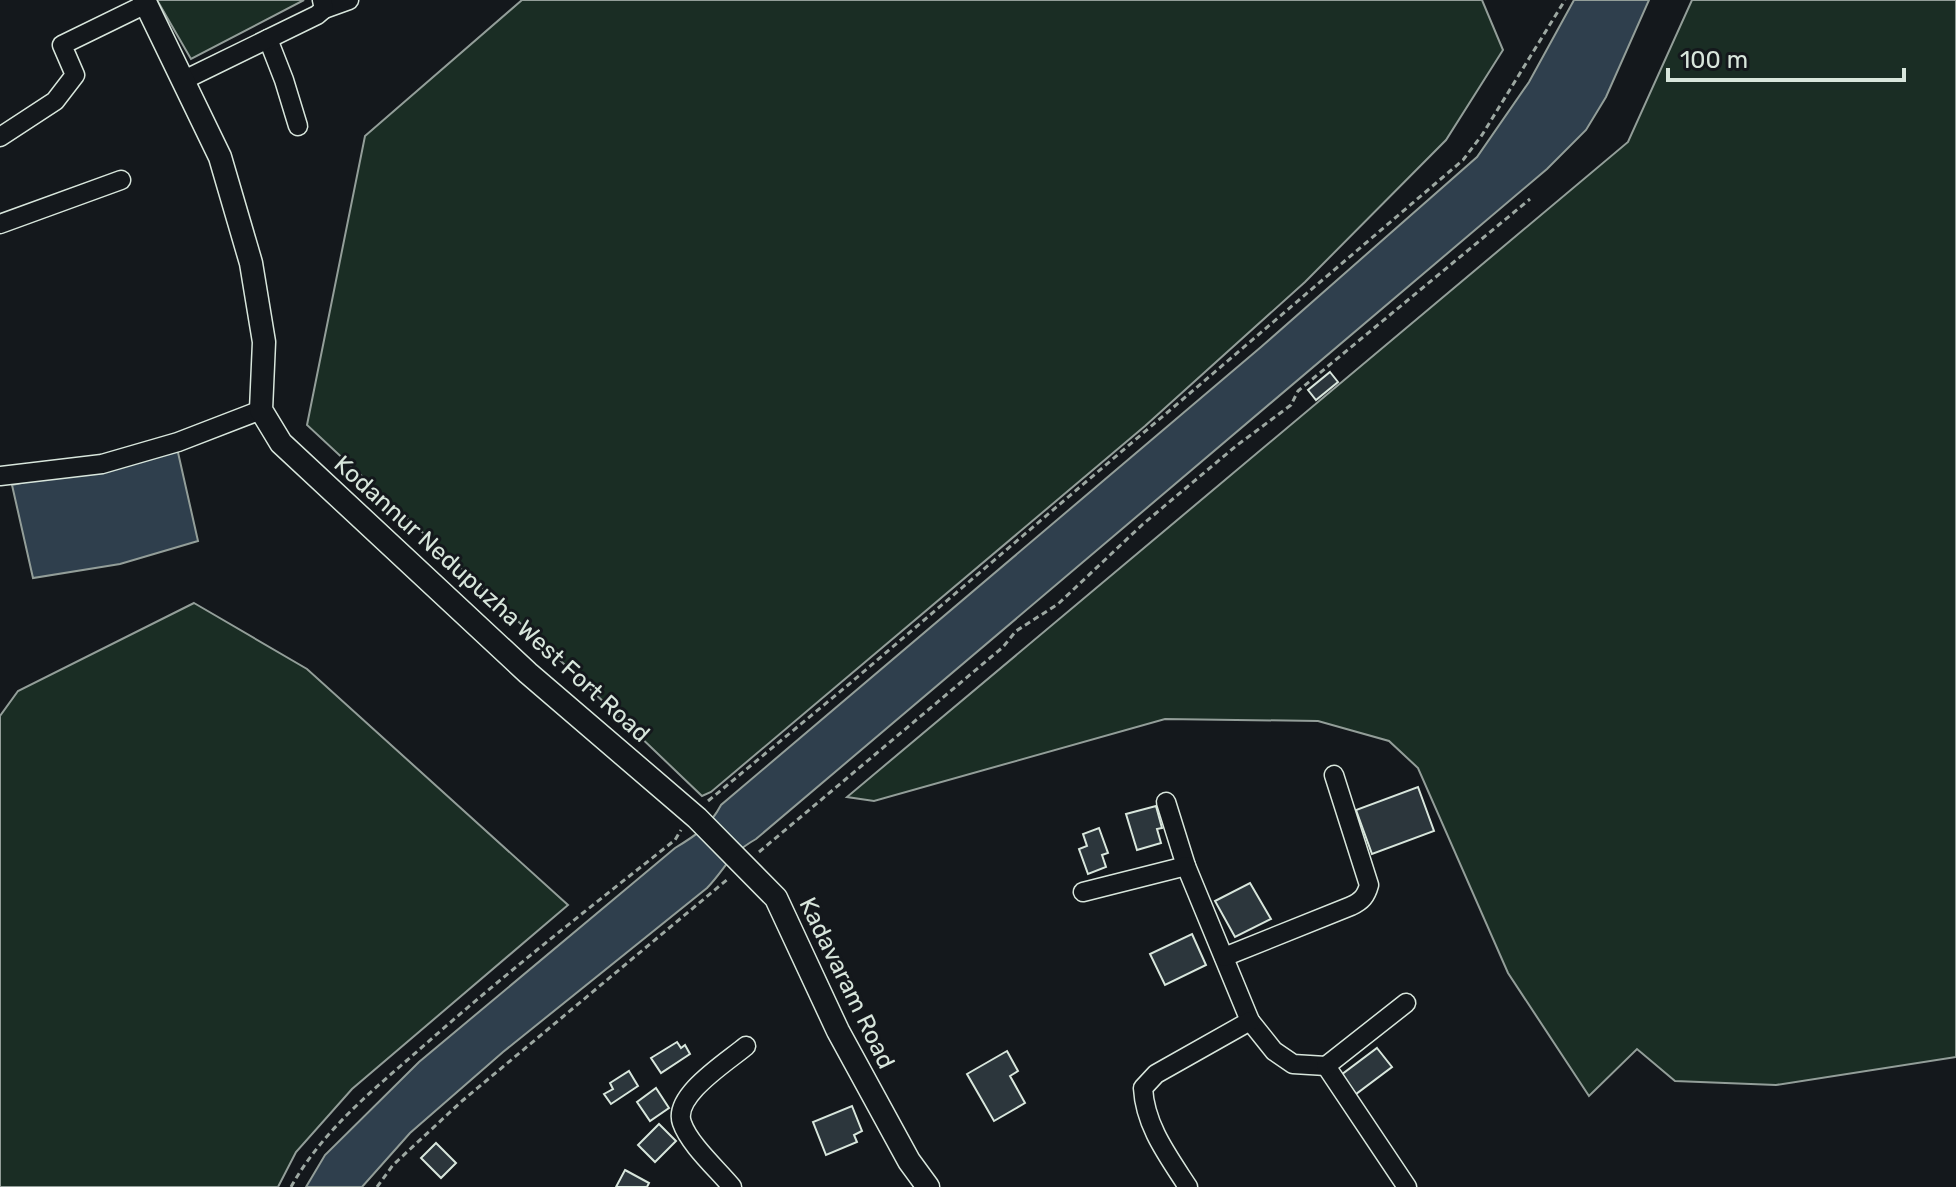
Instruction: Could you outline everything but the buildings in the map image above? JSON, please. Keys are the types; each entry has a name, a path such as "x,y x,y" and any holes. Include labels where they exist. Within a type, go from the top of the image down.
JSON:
{"main road":[{"path":"145,2 220,157 251,263 264,342 261,410"},
{"name":"Kodannur Nedupuzha West Fort Road","path":"261,410 281,443 528,673 695,816"},
{"name":"Kadavaram Road","path":"695,816 776,898 838,1031 909,1161 928,1187"}],"street":[{"path":"184,80 268,39 323,5 349,0"},
{"path":"0,137 55,101 75,75 62,45 145,2"},
{"path":"268,39 298,126"},
{"path":"0,224 121,180"},
{"path":"0,476 102,464 178,442 261,410"},
{"path":"1224,957 1351,906 1366,894 1369,885 1334,775"},
{"path":"1166,802 1186,866 1250,1021 1274,1051 1293,1064 1326,1066 1406,1003"},
{"path":"1083,892 1186,866"},
{"path":"1188,1187 1156,1136 1144,1108 1143,1088 1156,1074 1250,1021"},
{"path":"732,1187 689,1137 681,1122 681,1107 688,1095 746,1046"},
{"path":"1326,1066 1407,1187"}],"path":[{"path":"291,1187 318,1147 364,1098 474,1001 675,840 695,816 1463,160 1482,135 1565,0"},
{"path":"377,1187 393,1165 462,1101 1003,647 1016,631 1058,604 1155,514 1236,446 1291,405 1298,391 1530,199"}],"green space":[{"path":"157,0 304,0 191,59"},
{"path":"522,0 1482,0 1503,50 1446,140 1305,282 1145,426 711,792 702,796 307,425 365,136"},
{"path":"1692,0 1956,0 1956,1057 1776,1085 1675,1081 1637,1049 1589,1096 1508,973 1418,768 1389,741 1318,721 1165,719 874,801 847,797 1628,142"},
{"path":"194,603 307,669 568,905 352,1089 296,1152 278,1187 0,1187 0,716 18,691"}],"water":[{"path":"1574,0 1649,0 1606,97 1586,130 1547,169 756,839 739,850 707,888 503,1052 410,1133 362,1187 306,1187 325,1155 419,1062 675,848 701,830 721,805 1261,347 1477,157 1529,82"},
{"path":"177,448 198,541 120,564 33,578 12,485"}]}
